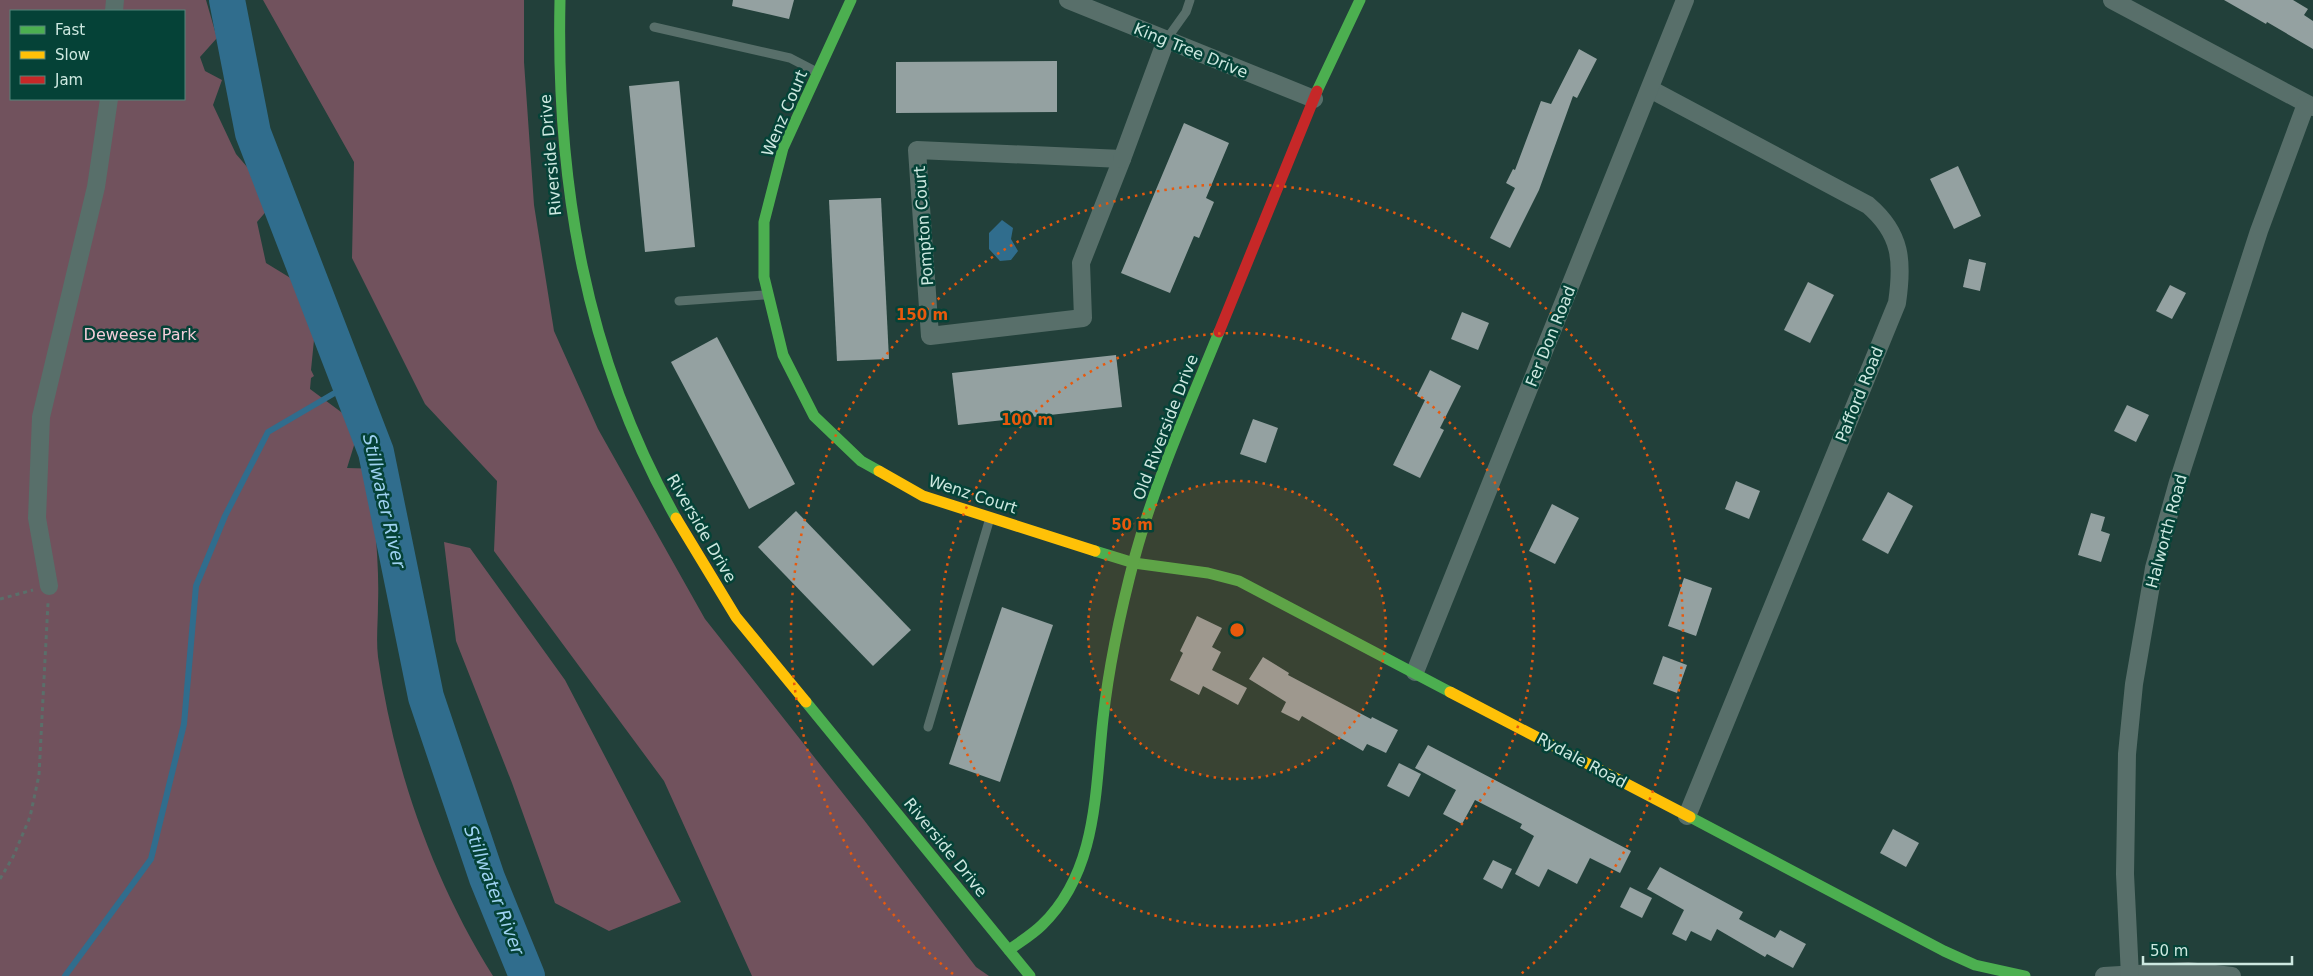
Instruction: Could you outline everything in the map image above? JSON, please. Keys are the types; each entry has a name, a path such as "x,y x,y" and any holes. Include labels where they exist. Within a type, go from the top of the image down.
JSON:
{"street":[{"name":"Riverside Drive","path":"560,0 558,46 564,141 573,223 591,303 616,386 654,477 703,565 736,617 1030,976"},
{"name":"Wenz Court","path":"851,0 783,148 764,222 764,277 783,355 814,416 861,460 869,465 923,496 1134,563"},
{"name":"Old Riverside Drive","path":"1009,950 1044,922 1062,903 1074,884 1088,845 1095,818 1101,733 1108,682 1134,563 1158,483 1314,99 1360,0"},
{"name":"Fer Don Road","path":"1415,672 1685,0"},
{"path":"2112,0 2310,105"},
{"name":"King Tree Drive","path":"1072,1 1314,99"},
{"name":"Pompton Court","path":"1122,159 917,150 930,336 1083,318 1081,263 1122,159 1166,40"},
{"name":"Pafford Road","path":"1650,89 1868,206 1887,223 1895,238 1901,265 1897,303 1687,816"},
{"path":"49,586 37,518 41,417 96,187 109,100"},
{"name":"Halworth Road","path":"2130,975 2125,874 2127,754 2134,684 2154,568 2178,482 2259,231 2310,105"},
{"name":"Rydale Road","path":"1134,563 1208,573 1239,581 1944,951 1975,965 2025,976"},
{"path":"2104,976 2188,971 2232,976"}],"lane":[{"path":"1166,40 1186,12 1190,0"},
{"path":"654,27 790,58 818,72"},
{"path":"679,300 768,295"},
{"path":"928,727 990,517"}],"path":[{"path":"0,598 49,586 39,775 30,817 13,857 0,879"}],"green space":[{"name":"Deweese Park","path":"0,0 206,0 217,38 200,57 205,71 222,80 213,105 236,154 254,175 279,185 275,201 257,222 266,263 302,285 315,330 311,370 314,376 311,378 310,389 360,426 347,468 384,469 397,503 375,525 378,584 377,651 385,699 394,741 406,782 434,863 471,939 493,976 0,976"},
{"path":"263,0 524,0 524,62 534,205 554,331 598,429 705,619 864,820 976,967 989,976 752,976 664,781 494,551 497,481 425,404 352,258 354,162"},
{"path":"444,542 470,548 565,680 681,902 609,931 555,903 512,783 456,641"}],"water":[{"path":"1002,220 1013,228 1011,239 1018,251 1011,260 1000,261 989,249 989,233"}],"building":[{"path":"733,0 794,0 789,19 732,6"},
{"path":"2224,0 2293,0 2308,9 2304,15 2313,21 2313,49 2267,22 2266,24"},
{"path":"1579,49 1597,59 1577,98 1573,96 1539,190 1510,248 1490,238 1515,188 1506,183 1513,169 1515,170 1541,101 1551,104"},
{"path":"1057,61 1057,112 896,113 896,62"},
{"path":"679,81 695,247 645,252 629,86"},
{"path":"1184,123 1229,143 1206,198 1214,202 1199,238 1194,236 1170,293 1121,273"},
{"path":"1958,166 1981,216 1954,229 1930,179"},
{"path":"881,198 889,359 837,361 829,200"},
{"path":"1969,259 1986,263 1980,291 1963,287"},
{"path":"1808,282 1834,295 1810,343 1784,330"},
{"path":"2170,285 2186,293 2172,319 2156,311"},
{"path":"1462,312 1489,323 1478,350 1451,339"},
{"path":"717,337 795,484 749,509 671,362"},
{"path":"1116,355 1122,407 958,425 952,373"},
{"path":"1430,370 1461,386 1440,428 1444,430 1420,478 1393,465 1425,400 1417,396"},
{"path":"2127,405 2149,415 2136,442 2114,431"},
{"path":"1253,419 1278,428 1266,463 1240,454"},
{"path":"1736,481 1760,491 1749,519 1725,509"},
{"path":"1888,492 1913,506 1888,554 1862,540"},
{"path":"1552,504 1579,518 1555,564 1529,551"},
{"path":"796,511 911,630 873,666 758,547"},
{"path":"2091,513 2105,517 2101,531 2110,534 2101,562 2078,555"},
{"path":"1684,578 1712,588 1696,636 1668,626"},
{"path":"1002,607 1053,625 1000,782 949,764"},
{"path":"1197,616 1222,628 1212,647 1221,652 1212,670 1247,688 1238,705 1203,686 1199,695 1170,680 1183,653 1180,651"},
{"path":"1663,656 1687,665 1677,693 1653,684"},
{"path":"1263,657 1289,673 1288,675 1371,719 1372,717 1398,730 1386,753 1367,744 1363,751 1302,716 1299,721 1281,712 1286,702 1249,679"},
{"path":"1428,745 1631,851 1620,873 1590,858 1577,884 1548,869 1539,887 1515,874 1534,836 1520,828 1522,824 1475,800 1462,824 1443,814 1456,790 1415,768"},
{"path":"1399,763 1421,774 1409,797 1387,786"},
{"path":"1893,829 1919,843 1906,867 1880,853"},
{"path":"1493,860 1512,869 1502,889 1483,879"},
{"path":"1660,867 1743,912 1739,919 1775,938 1780,930 1806,944 1793,968 1767,954 1765,957 1717,929 1711,941 1691,931 1686,941 1672,934 1684,910 1647,889"},
{"path":"1630,887 1652,898 1642,918 1620,907"}],"waterway":[{"name":"Stillwater River","path":"227,0 253,133 376,452 426,697 487,878 527,976"},
{"path":"65,976 151,859 184,724 196,586 225,516 268,432 350,384"}],"traffic: fast":[{"path":"560,0 560,68 564,135 571,201 582,267 598,331 619,395 645,457 676,518"},
{"path":"851,0 783,148 764,222 764,277 783,355 814,416 861,461 879,471"},
{"path":"1317,91 1360,0"},
{"path":"1009,950 1031,935 1060,904 1074,880 1084,855 1095,801 1103,719 1112,657 1135,556 1163,471 1219,332"},
{"path":"1095,551 1134,563 1208,573 1239,581 1450,692"},
{"path":"806,702 1030,976"},
{"path":"1690,817 1944,951 1975,965 2025,976"}],"traffic: slow":[{"path":"879,471 923,496 1095,551"},
{"path":"676,518 736,617 806,702"},
{"path":"1450,692 1690,817"}],"traffic: jam":[{"path":"1219,332 1317,91"}]}
